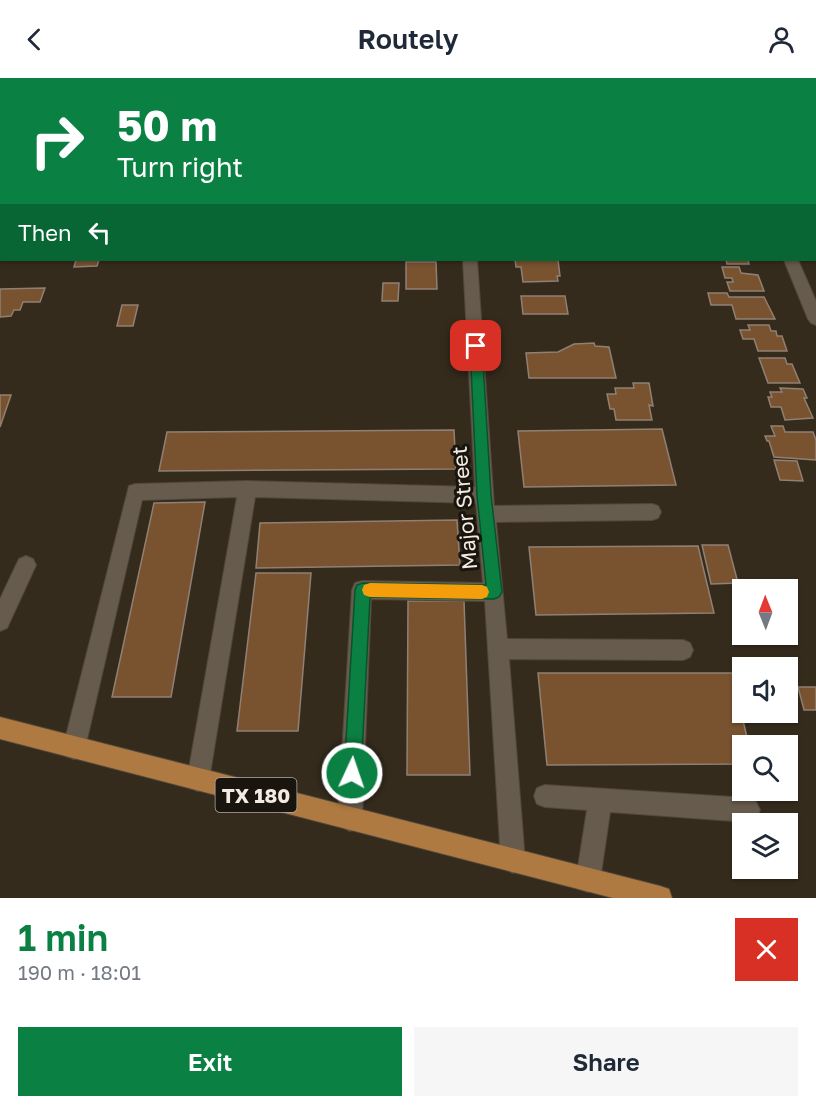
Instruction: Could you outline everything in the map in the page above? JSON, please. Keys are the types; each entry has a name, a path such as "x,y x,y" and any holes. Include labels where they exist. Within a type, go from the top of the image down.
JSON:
{"main road":[{"name":"TX 180","path":"0,728 660,898"}],"street":[{"name":"Major Street","path":"470,261 484,495 494,592 513,861"},
{"path":"791,261 816,319"},
{"path":"74,748 135,492 247,489 484,495"},
{"path":"198,780 247,489"},
{"path":"486,514 652,512"},
{"path":"0,621 26,565"},
{"path":"350,819 363,590 494,592"},
{"path":"498,649 682,650"},
{"path":"545,796 748,810"},
{"path":"588,880 600,801"}],"building":[{"path":"76,261 99,261 97,266 74,267"},
{"path":"515,261 558,261 560,276 557,276 558,281 523,282 521,267 516,267"},
{"path":"726,261 748,261 749,264 727,264"},
{"path":"406,262 436,262 437,289 406,289"},
{"path":"722,267 739,267 741,273 758,275 764,291 730,291 727,282 733,282 732,278 725,278"},
{"path":"383,283 399,283 398,301 382,301"},
{"path":"45,288 40,302 23,302 20,310 14,310 11,316 0,317 0,289"},
{"path":"708,293 727,293 729,297 764,297 775,319 736,319 732,305 711,305"},
{"path":"521,296 565,296 568,314 523,314"},
{"path":"122,305 138,305 133,326 117,326"},
{"path":"748,325 769,325 771,331 776,331 777,336 782,336 787,351 758,351 754,339 743,339 740,330 750,330"},
{"path":"594,343 595,346 609,347 616,378 529,378 526,353 558,352 574,344"},
{"path":"759,358 785,358 787,364 792,364 800,383 768,383"},
{"path":"633,383 649,383 653,406 649,405 652,420 616,420 614,409 610,409 607,394 616,394 615,388 634,388"},
{"path":"780,388 803,389 807,398 804,398 813,418 785,420 781,407 771,407 768,397 772,397 770,392 782,392"},
{"path":"0,395 11,395 0,427"},
{"path":"771,426 783,426 785,432 813,432 816,440 816,460 774,457 765,436 775,436"},
{"path":"662,429 676,485 524,487 518,431"},
{"path":"454,430 456,469 159,471 167,432"},
{"path":"774,460 797,461 803,481 780,480"},
{"path":"205,502 171,697 112,697 154,503"},
{"path":"457,520 460,565 256,568 260,523"},
{"path":"702,545 728,545 737,579 732,579 732,583 711,584"},
{"path":"698,546 714,613 536,615 529,547"},
{"path":"256,573 311,573 298,731 237,731"},
{"path":"408,601 464,601 470,775 407,775"},
{"path":"538,673 732,673 732,723 744,723 746,735 732,735 732,764 547,765"},
{"path":"798,687 816,687 816,710 804,710"}],"slow traffic":[{"path":"370,590 482,592"}],"route":[{"path":"352,773 363,590 494,592 484,495 476,346"}]}
